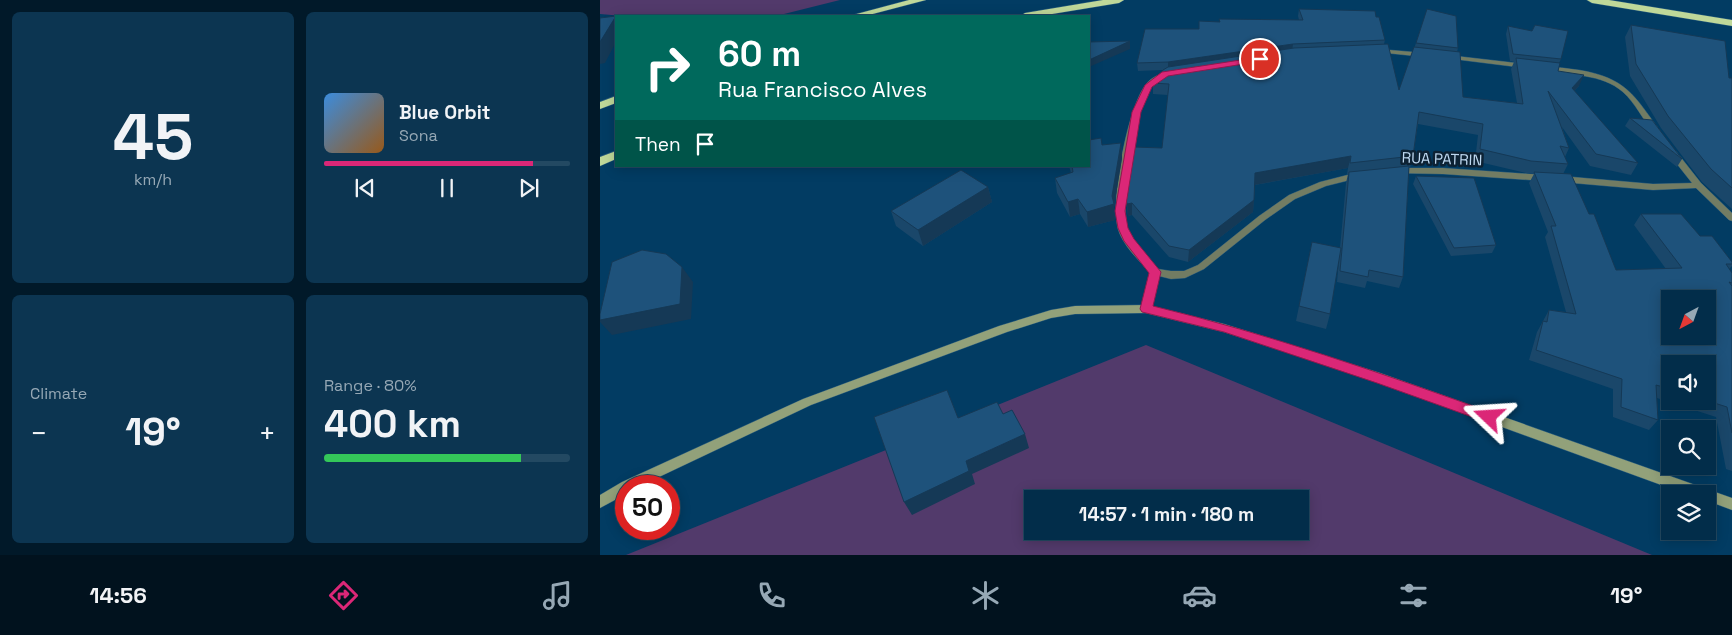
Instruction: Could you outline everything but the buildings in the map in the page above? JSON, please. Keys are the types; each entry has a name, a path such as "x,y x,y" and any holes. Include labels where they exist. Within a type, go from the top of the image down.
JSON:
{"highway":[{"path":"858,15 921,0"},
{"path":"1031,15 1120,0"},
{"path":"1592,0 1732,23"},
{"path":"600,106 615,99"},
{"path":"600,162 615,155"}],"main road":[{"path":"651,475 807,402 1002,329 1051,314 1074,310 1146,309 1224,328 1380,378 1678,485"},
{"path":"600,502 615,493"},
{"path":"1716,499 1732,504"}],"street":[{"path":"1366,51 1438,56 1566,71 1595,77 1625,90 1660,136"},
{"path":"1174,72 1165,74 1149,85 1136,112 1120,211 1123,228 1129,241 1155,272 1171,275 1185,274 1201,267 1292,196 1323,184 1370,174"},
{"path":"1666,144 1698,185 1732,218"},
{"name":"RUA PATRIN","path":"1388,172 1443,171 1653,186 1698,185"},
{"path":"1146,309 1155,272"}],"shaded area":[{"path":"600,0 840,0 780,15 600,14"},
{"path":"1146,345 1652,555 626,555 663,540 680,540 680,533"}],"route":[{"path":"1260,59 1165,74 1149,85 1136,112 1120,211 1123,228 1129,241 1155,272 1146,309 1224,328 1380,378 1489,417"}]}
